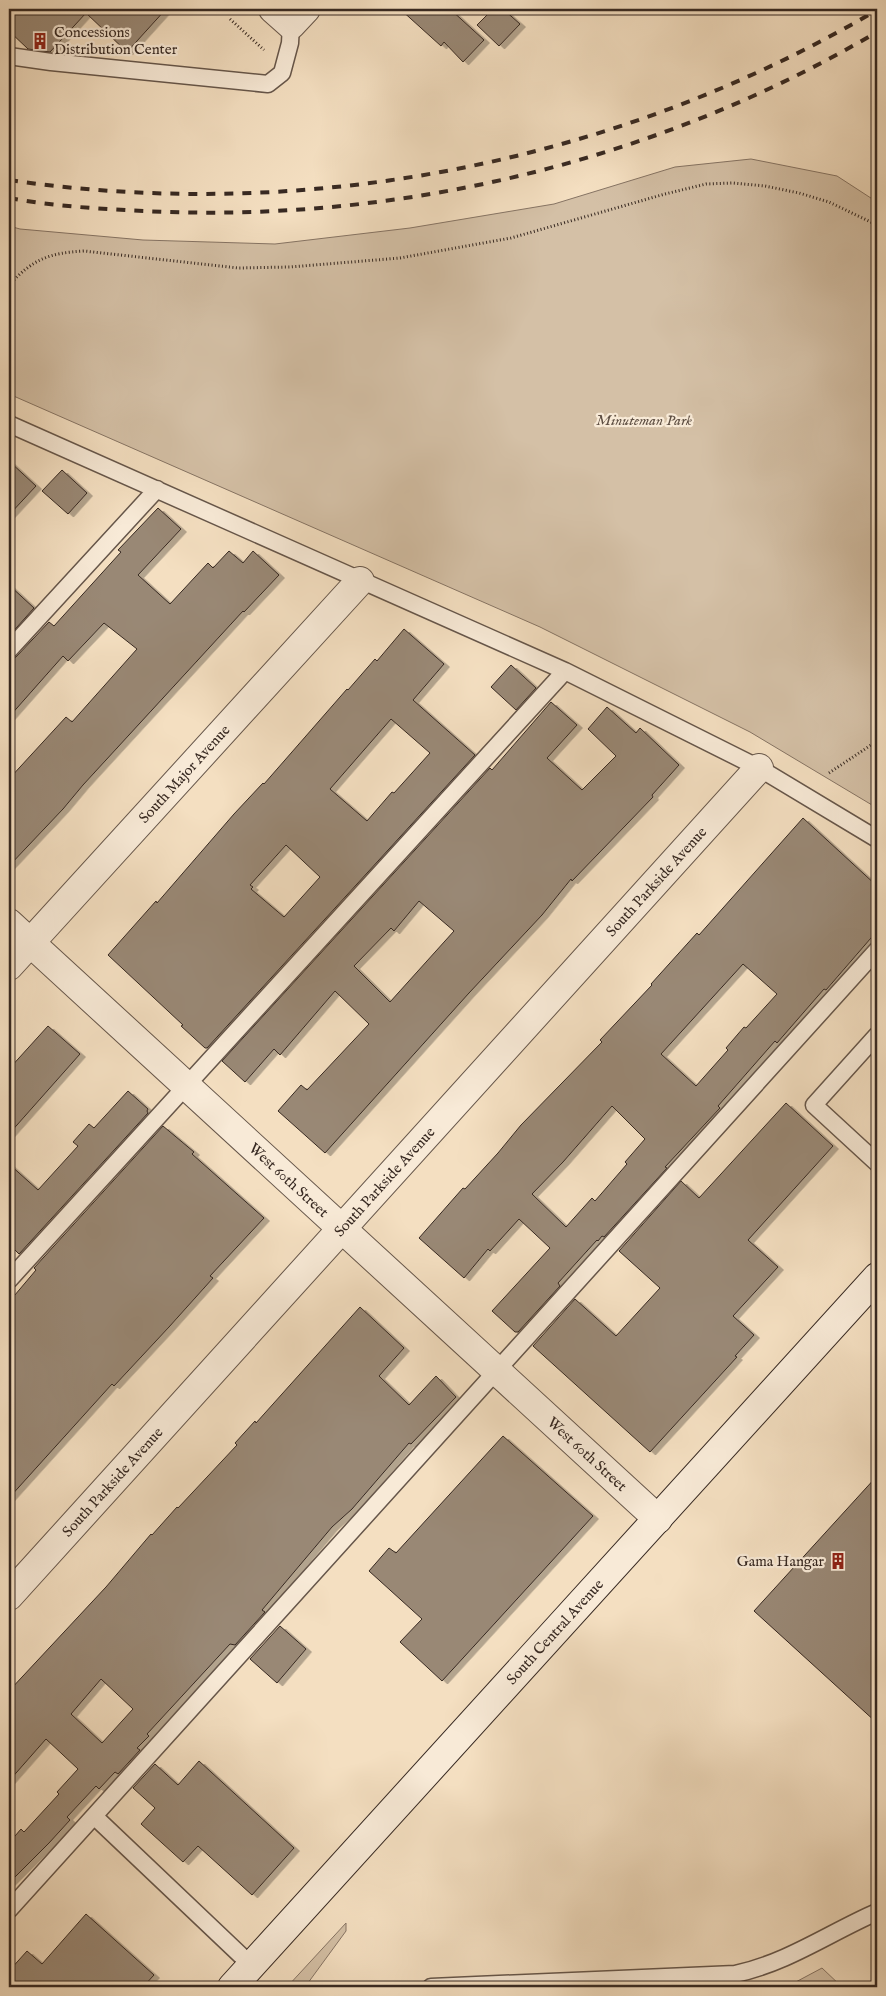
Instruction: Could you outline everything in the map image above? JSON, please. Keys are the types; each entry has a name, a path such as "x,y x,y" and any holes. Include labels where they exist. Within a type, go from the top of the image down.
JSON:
{"street":[{"name":"South Major Avenue","path":"9,966 360,581"},
{"name":"South Parkside Avenue","path":"9,1596 760,768"},
{"name":"West 60th Street","path":"9,923 658,1519"},
{"name":"South Central Avenue","path":"232,1987 877,1277"}],"lane":[{"path":"9,56 268,84 282,73 290,43 290,14"},
{"path":"9,424 565,671 760,768 877,839"},
{"path":"9,650 157,489"},
{"path":"9,1280 565,671"},
{"path":"9,1910 877,950"},
{"path":"877,1035 814,1105 877,1162"},
{"path":"94,1816 252,1966"},
{"path":"431,1987 735,1974 755,1970 777,1962 849,1924 877,1912"}],"path":[{"path":"230,19 283,68"},
{"path":"9,285 20,273 49,255 61,252 84,251 238,268 290,267 400,258 511,238 664,194 706,184 733,183 765,186 799,193 829,202 877,225"},
{"path":"829,773 877,741"}],"green space":[{"name":"Minuteman Park","path":"751,159 837,176 877,202 877,808 750,732 540,627 9,394 9,226 20,229 143,240 275,244 410,228 554,204 675,167"},
{"path":"346,1923 346,1931 305,1987 287,1987"},
{"path":"822,1968 842,1987 782,1987 792,1984"}],"building":[{"name":"Concessions Distribution Center","path":"9,9 166,9 127,52 86,13 50,52 28,49 9,31"},
{"path":"400,9 450,9 484,40 463,62 444,42 441,46"},
{"path":"493,9 503,9 520,24 499,46 477,25"},
{"path":"9,461 36,486 9,515"},
{"path":"62,470 87,493 68,514 42,491"},
{"path":"158,508 181,529 138,575 170,604 208,563 213,568 229,551 243,563 253,551 279,575 243,611 9,866 9,779 66,717 72,722 137,649 104,623 68,661 63,656 9,717 9,660 16,657 49,622 54,626 121,552 118,550"},
{"path":"9,585 34,608 9,636"},
{"path":"404,629 444,664 413,700 475,755 205,1048 108,955 156,901 157,903 234,814 264,784 347,689 375,659 377,661","holes":["391,719 430,753 367,821 330,789","286,845 320,877 284,917 251,889 253,887 250,885"]},
{"path":"511,665 536,688 516,710 491,687"},
{"path":"551,702 577,725 547,758 582,790 616,756 588,729 607,707 636,733 640,728 679,765 652,795 653,797 572,881 571,879 542,915 325,1153 278,1111 301,1085 307,1090 369,1024 335,991 280,1055 274,1049 245,1082 222,1061 490,768 492,770","holes":["419,901 454,931 390,1002 354,966 391,928 394,931"]},
{"path":"803,818 877,886 877,931 777,1043 775,1041 718,1106 720,1108 665,1167 667,1168 604,1237 602,1236 597,1240 558,1283 560,1286 518,1332 515,1332 492,1311 550,1248 519,1219 490,1251 488,1249 464,1278 419,1238 463,1188 465,1189 498,1153 521,1125 602,1042 600,1040 652,985 697,933 699,935","holes":["743,964 777,994 746,1028 744,1027 726,1048 728,1050 696,1086 661,1054","612,1106 645,1139 625,1162 627,1164 595,1201 592,1198 566,1227 532,1194"]},
{"path":"48,1026 80,1054 9,1134 9,1069"},
{"path":"128,1091 148,1109 148,1113 19,1254 9,1244 9,1164 38,1190 78,1146 73,1142 89,1124 94,1128"},
{"path":"786,1103 833,1146 748,1240 778,1267 733,1316 754,1335 735,1356 737,1357 650,1452 533,1346 575,1299 616,1336 660,1288 619,1251 681,1181 699,1198"},
{"path":"163,1126 194,1152 192,1154 264,1218 210,1276 213,1278 169,1327 114,1386 112,1384 9,1498 9,1302 36,1270 34,1268"},
{"path":"360,1307 404,1348 379,1376 409,1405 436,1376 456,1397 411,1444 409,1443 352,1509 332,1527 262,1610 265,1612 235,1645 230,1644 147,1734 149,1736 137,1748 140,1750 118,1774 115,1772 99,1789 96,1786 67,1817 70,1820 9,1883 9,1843 21,1829 24,1832 59,1794 57,1792 78,1769 46,1739 9,1781 9,1691 106,1587 151,1534 237,1445 235,1443 255,1421 256,1423","holes":["101,1679 133,1709 102,1743 71,1714"]},
{"path":"503,1436 593,1516 442,1681 400,1642 422,1619 369,1571 389,1548 396,1553"},
{"name":"Gama Hangar","path":"877,1476 877,1723 754,1611"},
{"path":"280,1626 306,1649 277,1683 250,1659"},
{"path":"199,1761 294,1848 252,1895 198,1846 183,1862 141,1824 155,1808 133,1788 155,1764 178,1785"},
{"path":"86,1914 154,1975 143,1987 9,1987 9,1971 27,1951 42,1964"}],"railway":[{"path":"9,180 121,192 234,194 346,186 457,169 567,143 674,107 777,63 877,10"},
{"path":"9,198 59,205 110,209 239,212 335,207 430,194 524,175 616,149 706,116 793,77 877,32"}],"place":[{"name":"Concessions Distribution Center","path":"40,41"},
{"name":"Gama Hangar","path":"838,1561"}]}
